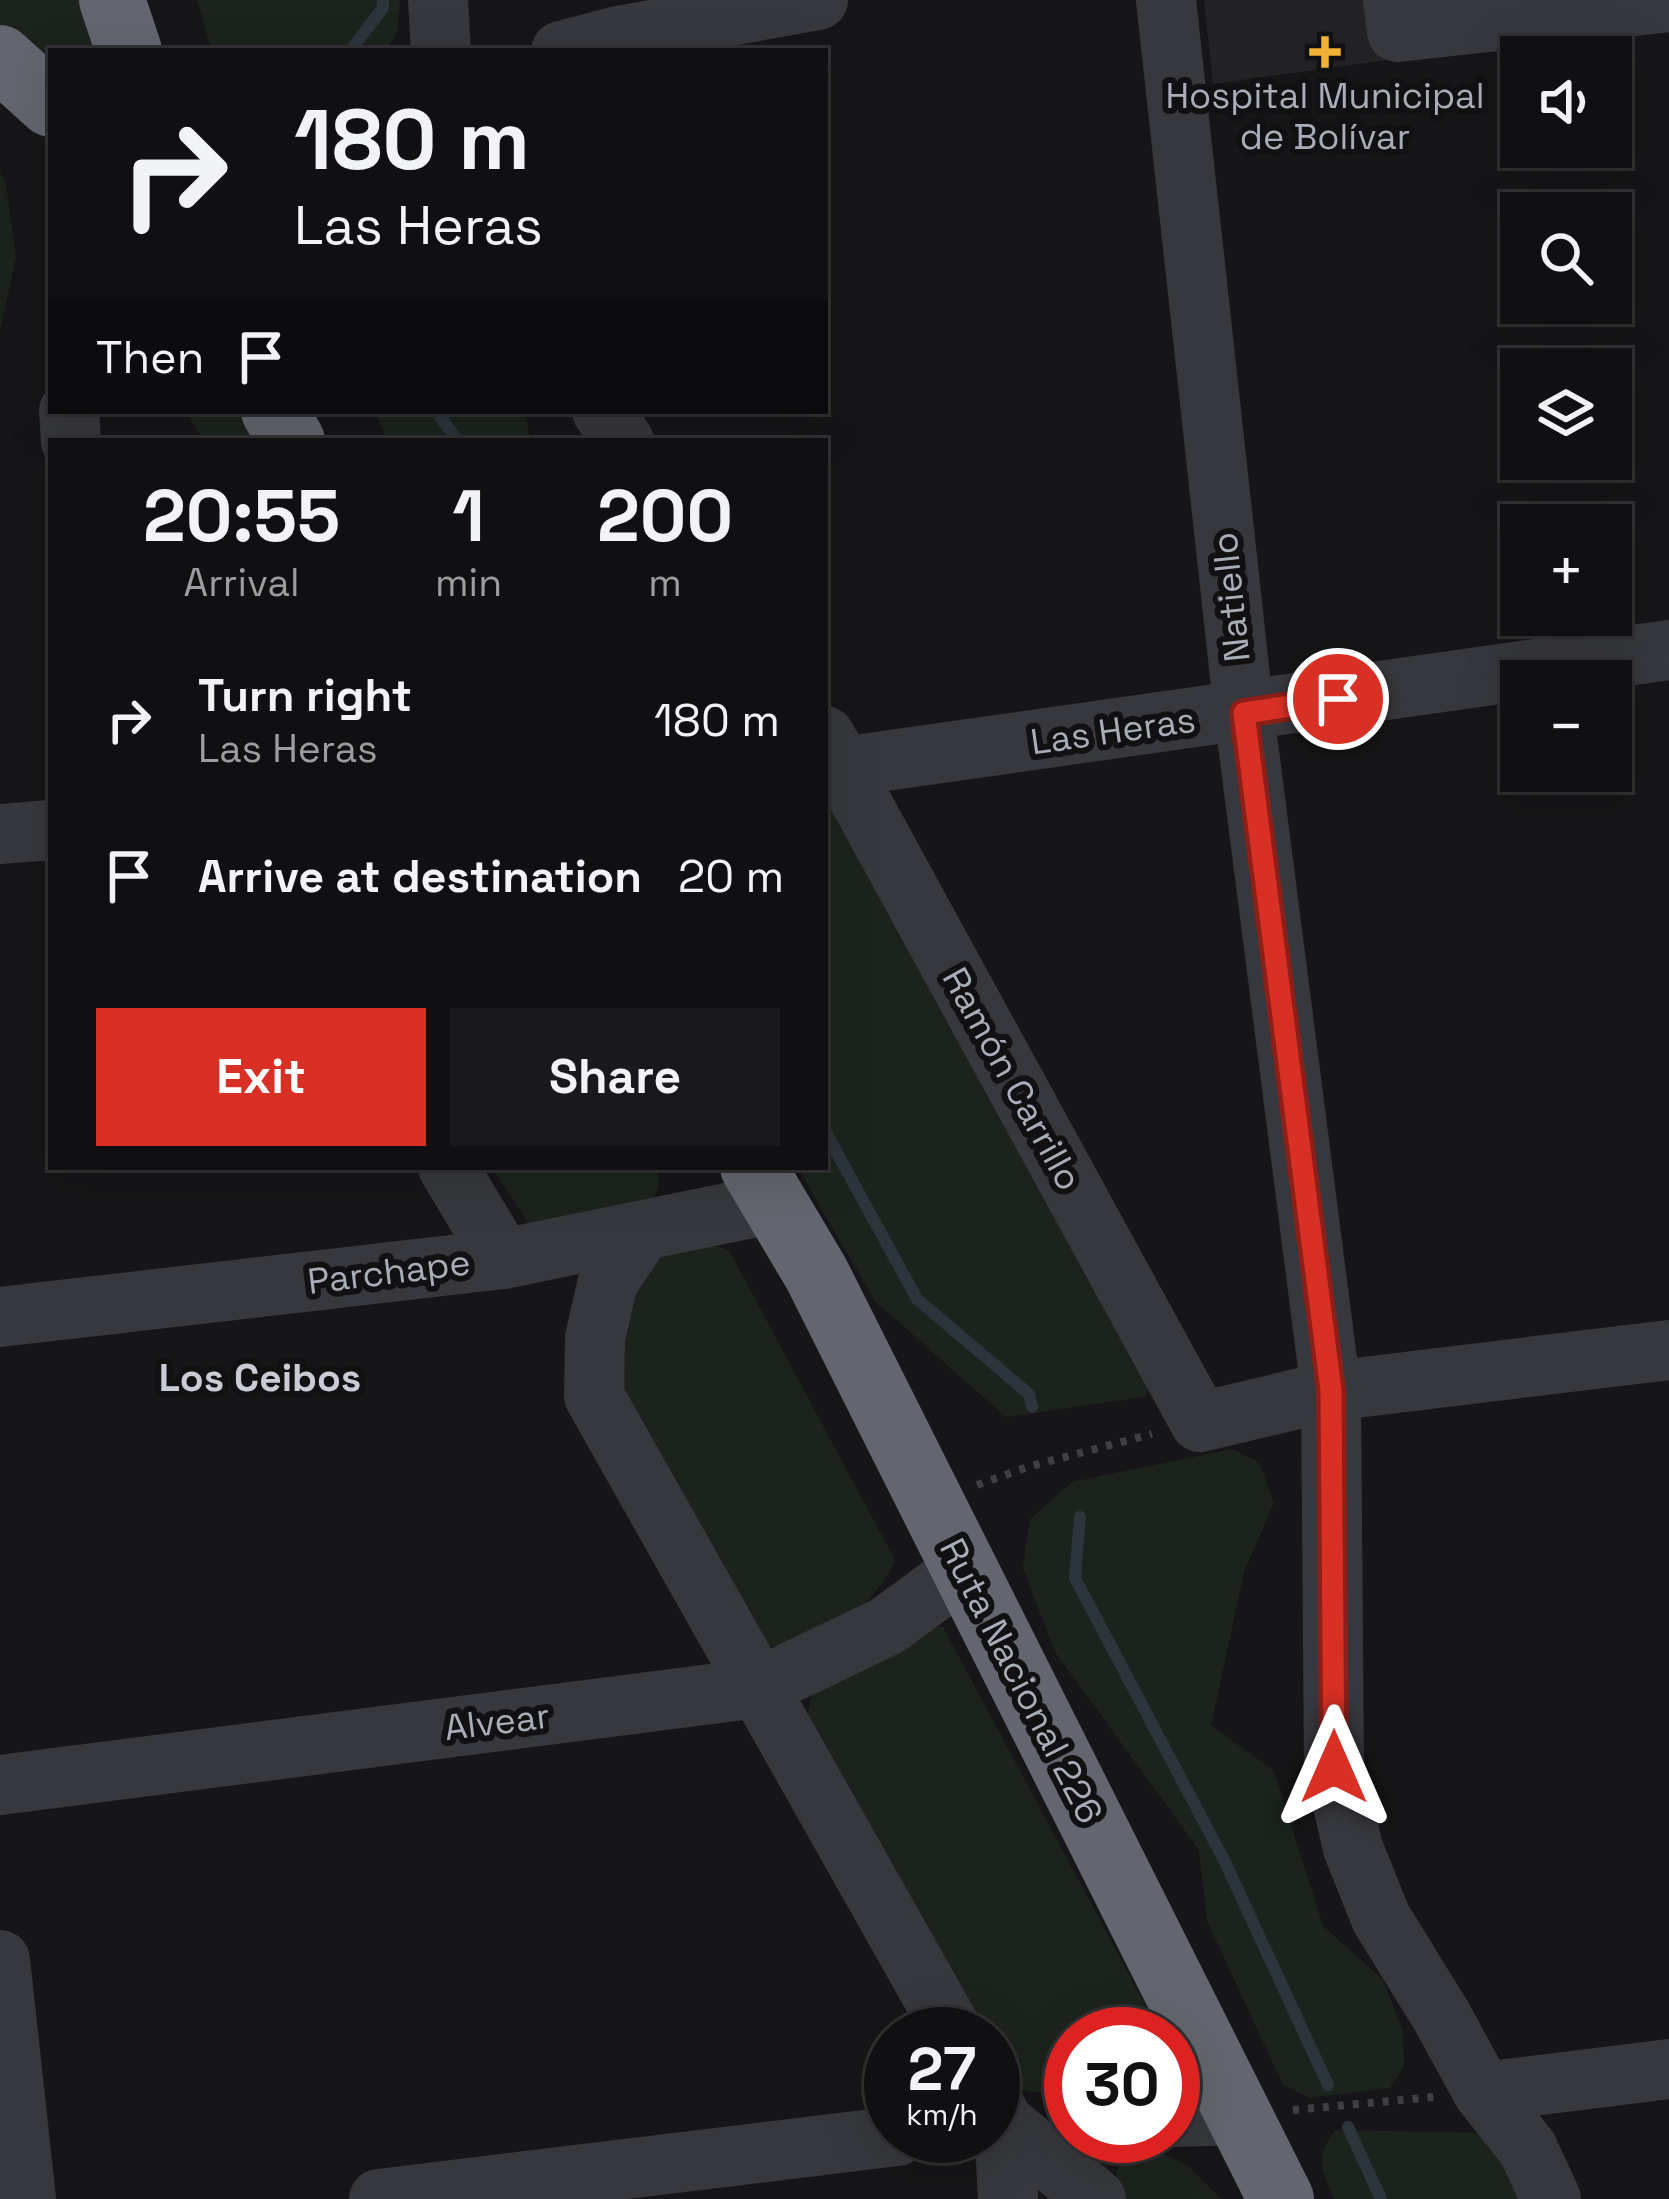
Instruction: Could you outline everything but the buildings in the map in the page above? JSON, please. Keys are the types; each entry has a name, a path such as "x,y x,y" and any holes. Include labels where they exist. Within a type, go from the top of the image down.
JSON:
{"highway":[{"path":"112,0 128,48"},
{"path":"0,58 48,101"},
{"name":"Ruta Nacional 226","path":"764,1185 816,1273 1281,2199"}],"street":[{"path":"438,0 440,48"},
{"path":"572,48 818,0"},
{"name":"Natiello","path":"1166,0 1244,713 1331,1390 1334,1767 1353,1848 1381,1918 1483,2092"},
{"path":"1393,0 1397,32 1669,2"},
{"name":"Las Heras","path":"834,752 1244,713 1669,650"},
{"name":"Ramón Carrillo","path":"834,752 1200,1422"},
{"path":"0,834 48,830"},
{"path":"450,1170 503,1258"},
{"name":"Parchape","path":"0,1317 503,1258 643,1230 764,1185"},
{"path":"643,1230 608,1281 595,1338 594,1396 939,2007"},
{"path":"1200,1422 1331,1390 1669,1350"},
{"name":"Alvear","path":"0,1785 758,1688 887,1626 963,1570"},
{"path":"0,1960 26,2199"},
{"path":"1483,2092 1669,2069"},
{"path":"1483,2092 1528,2149 1551,2199"},
{"path":"1200,2116 1241,2115"},
{"path":"1020,2136 1096,2199"},
{"path":"379,2199 864,2140"},
{"path":"1004,2163 1009,2199"}],"path":[{"path":"934,1509 979,1484 1031,1466 1200,1422"},
{"path":"1241,2115 1483,2092"}],"shaded area":[{"path":"0,0 96,0 112,48 48,48 48,69 0,28"},
{"path":"197,0 400,0 397,33 387,48 211,48"},
{"name":"Hospital Municipal de Bolívar","path":"1204,0 1669,0 1669,21 1560,36 1500,36 1500,44 1213,84"},
{"path":"0,173 6,183 16,257 0,331"},
{"path":"187,414 243,414 259,438 202,438"},
{"path":"376,414 526,414 530,438 387,438"},
{"path":"828,797 1156,1374 1144,1397 1006,1417 875,1301 799,1170 828,1170"},
{"path":"494,1170 658,1170 659,1186 647,1212 529,1224"},
{"path":"688,1237 729,1250 895,1560 885,1579 854,1612 792,1643 748,1647 616,1412 608,1317 654,1245"},
{"path":"1232,1449 1259,1462 1274,1503 1244,1572 1211,1725 1274,1771 1323,1926 1382,1979 1403,2030 1404,2067 1390,2088 1310,2098 1283,2085 1207,1921 1199,1850 1055,1652 1023,1568 1030,1519 1072,1482"},
{"path":"915,1627 943,1627 1147,2007 1044,2007 1044,2094 1020,2089 1020,2007 953,2007 801,1742 812,1695"},
{"path":"1335,2130 1487,2133 1540,2199 1334,2199 1322,2164"},
{"path":"1118,2163 1182,2163 1221,2199 1121,2199 1115,2186"}],"waterway":[{"path":"352,48 383,8 383,0"},
{"path":"438,414 456,438"},
{"path":"828,1136 917,1299 1029,1394 1032,1407"},
{"path":"1080,1517 1075,1578 1225,1862 1328,2085"},
{"path":"1348,2127 1381,2199"}],"place":[{"name":"Hospital Municipal de Bolívar","path":"1325,52"}],"district":[{"name":"Los Ceibos","path":"260,1377"}],"route":[{"path":"1334,1767 1331,1390 1244,713 1338,699"}]}
